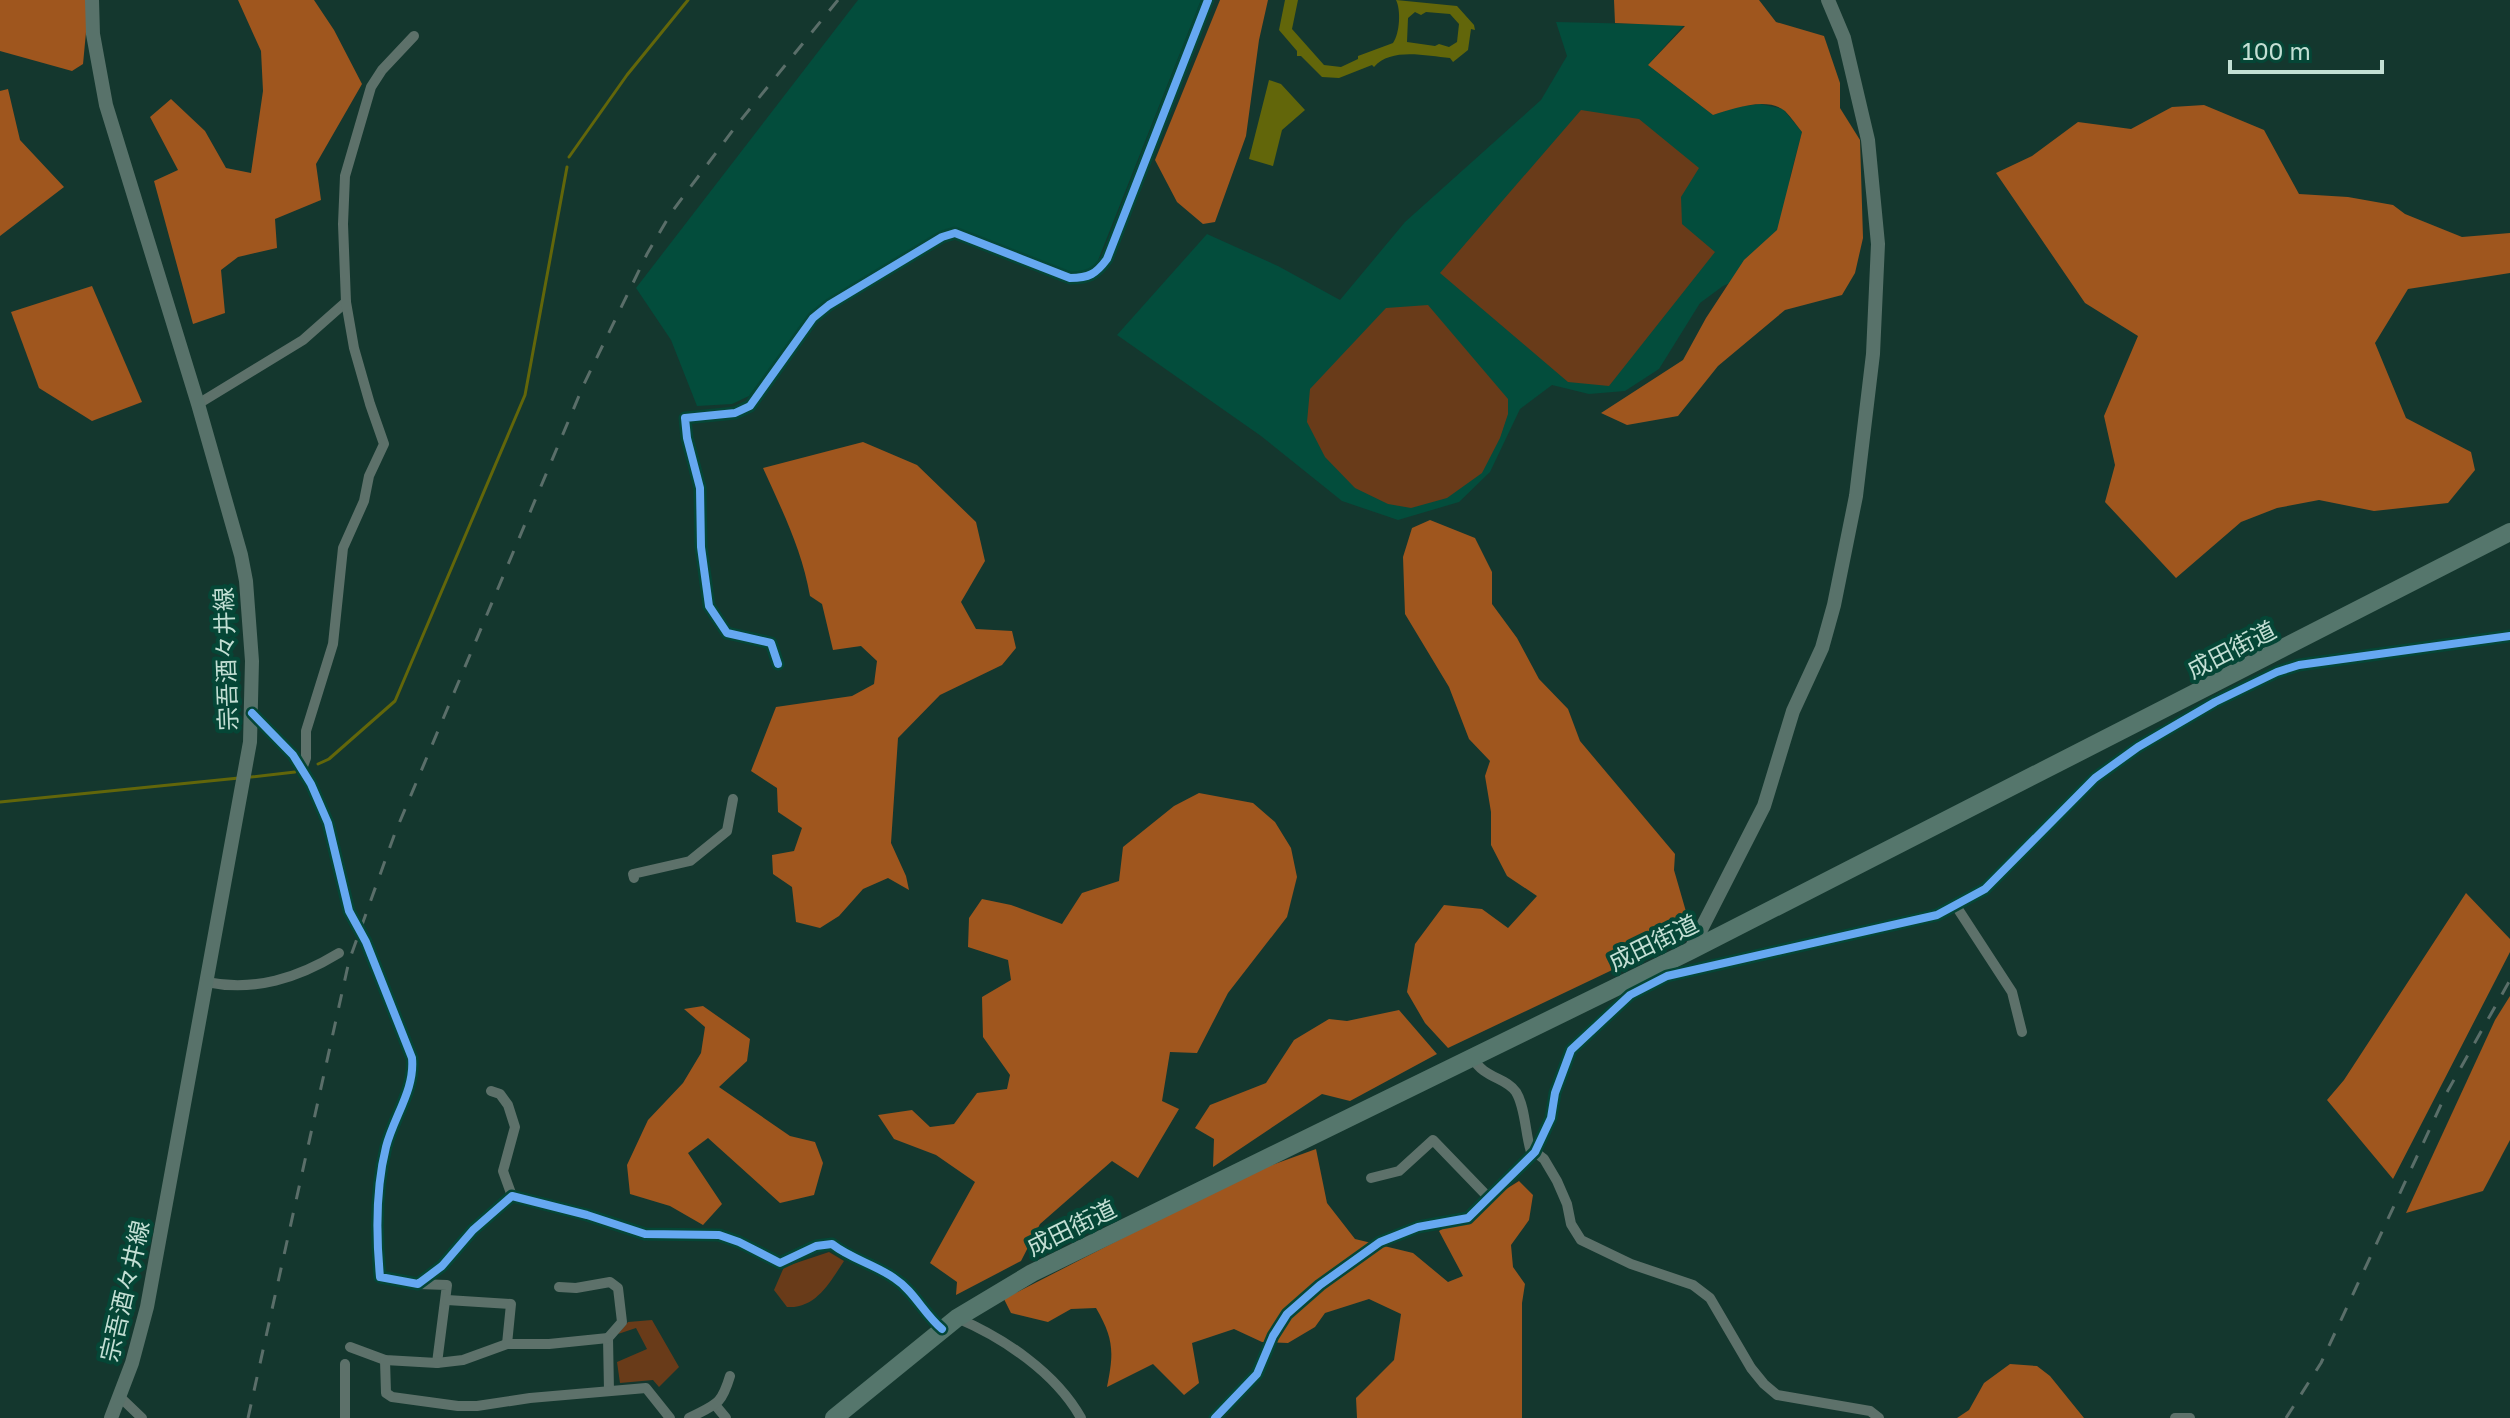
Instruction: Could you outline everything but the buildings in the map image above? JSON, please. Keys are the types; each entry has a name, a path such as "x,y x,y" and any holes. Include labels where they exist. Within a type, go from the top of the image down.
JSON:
{"highway":[{"name":"成田街道","path":"834,1418 950,1324 1032,1273 1472,1057 1668,969 1690,951 2510,532"}],"main road":[{"name":"宗吾酒々井線","path":"92,0 93,34 106,105 237,540 246,581 252,661 252,713 244,776 147,1307 111,1418"},
{"path":"1690,951 1764,806 1793,711 1822,648 1856,496 1873,354 1878,244 1868,140 1844,38 1828,0"}],"street":[{"path":"778,664 771,643 727,633 709,606 701,547 700,488 685,418 735,413 750,406 813,318 829,305 942,237 955,233 1070,278 1087,278 1098,272 1107,259 1208,0"},
{"path":"302,769 306,758 306,731 333,644 343,548 384,444 362,376 346,302 345,176 371,87 382,70 414,36"},
{"path":"198,404 303,340 346,302"},
{"path":"1215,1418 1257,1374 1273,1336 1287,1314 1320,1285 1380,1242 1418,1227 1468,1218 1489,1198 1534,1153 1551,1118 1555,1093 1571,1050 1630,995 1668,969 1937,915 1956,906 1985,889 2095,778 2138,747 2215,702 2277,672 2299,665 2510,636"},
{"path":"252,713 302,769 328,823 349,911 366,942 412,1058 408,1089 384,1160 378,1243 380,1277 418,1284 447,1285 437,1363"},
{"path":"634,878 633,874 690,861 727,831 733,799"},
{"path":"1956,906 2012,992 2022,1032"},
{"path":"206,982 263,984 300,974 339,953"},
{"path":"1472,1057 1479,1069 1514,1089 1522,1105 1526,1138 1557,1181 1571,1224 1581,1240 1631,1264 1693,1285 1710,1298 1751,1368 1777,1395 1870,1411 1879,1418"},
{"path":"491,1091 500,1094 508,1105 515,1127 503,1171 512,1196"},
{"path":"1371,1178 1399,1171 1433,1140 1489,1198"},
{"path":"418,1284 442,1266 473,1230 512,1196"},
{"path":"512,1196 645,1234 719,1235 780,1263 816,1246 832,1244 848,1257 893,1277 909,1290 926,1315 987,1333 1052,1378 1070,1398 1081,1418"},
{"path":"559,1287 576,1288 610,1282 618,1288 622,1322 608,1338 609,1391"},
{"path":"447,1300 511,1304 507,1344"},
{"path":"350,1347 385,1360 437,1363 463,1360 507,1344 549,1344 608,1338"},
{"path":"385,1360 384,1386 386,1393 392,1397 458,1406 646,1388 670,1418"},
{"path":"345,1364 345,1418"},
{"path":"689,1418 716,1406 724,1398 730,1376"},
{"path":"120,1397 142,1418"},
{"path":"492,1404 492,1418"},
{"path":"716,1406 726,1418"},
{"path":"2175,1418 2190,1418"}],"shaded area":[{"path":"0,0 89,0 83,64 72,71 0,51"},
{"path":"238,0 314,0 334,30 362,84 316,164 321,200 275,219 277,248 238,257 221,270 225,313 193,324 154,181 178,170 150,117 171,99 205,131 226,168 251,173 263,91 261,51"},
{"path":"858,0 1201,0 1095,268 1068,274 958,230 940,234 820,305 806,318 749,396 732,404 697,406 671,340 636,288"},
{"path":"1220,0 1268,0 1259,40 1246,136 1215,222 1203,224 1177,202 1155,160"},
{"path":"1285,0 1298,0 1292,29 1324,65 1341,67 1358,59 1358,56 1393,43 1399,22 1396,0 1457,6 1475,30 1471,29 1468,50 1453,62 1450,58 1399,55 1339,78 1322,77 1301,56 1297,56 1297,51 1279,30","holes":["1415,12 1421,15 1426,12 1450,14 1459,24 1457,42 1449,47 1407,42 1408,18"]},
{"path":"1614,0 1759,0 1776,22 1824,36 1840,83 1840,108 1860,140 1863,238 1855,273 1842,295 1785,310 1718,366 1678,416 1627,425 1601,413 1683,360 1744,260 1777,230 1802,132 1785,111 1769,104 1749,105 1713,115 1648,65 1685,26 1615,23"},
{"path":"1556,22 1684,25 1648,65 1713,115 1736,107 1760,104 1783,109 1802,132 1790,177 1784,260 1723,286 1700,303 1659,369 1625,391 1589,394 1552,385 1520,409 1490,472 1459,502 1398,520 1342,501 1261,436 1117,335 1207,234 1278,266 1340,300 1405,222 1541,100 1567,56"},
{"path":"1269,80 1281,84 1305,110 1282,130 1273,166 1249,159"},
{"path":"8,89 20,140 64,187 0,236 0,91"},
{"path":"2204,105 2264,130 2299,194 2348,197 2393,205 2405,214 2462,237 2510,233 2510,273 2408,289 2375,343 2406,418 2471,452 2475,470 2448,503 2374,511 2319,500 2277,508 2241,522 2176,578 2105,502 2115,465 2104,416 2138,336 2085,303 1996,173 2032,156 2078,122 2131,129 2172,107"},
{"path":"1581,110 1639,119 1699,168 1681,197 1682,224 1715,252 1609,386 1568,382 1440,273"},
{"path":"92,286 142,402 92,421 39,388 11,312"},
{"path":"1428,305 1508,399 1508,414 1482,473 1447,498 1411,508 1388,504 1355,488 1325,457 1307,422 1310,389 1386,308"},
{"path":"863,442 917,465 976,522 985,561 961,602 976,629 1012,631 1016,648 1002,665 940,695 898,738 891,843 909,890 888,878 863,889 839,916 820,928 796,922 792,887 773,874 772,855 794,851 802,828 778,812 777,788 751,771 776,707 852,696 874,684 877,661 861,646 833,650 822,604 810,596 797,546 763,468"},
{"path":"1430,520 1475,538 1492,572 1492,604 1517,638 1539,679 1568,709 1580,741 1675,854 1674,870 1689,922 1650,952 1448,1048 1425,1023 1407,992 1415,944 1444,905 1482,909 1508,928 1537,896 1507,876 1491,845 1491,812 1485,776 1490,761 1469,739 1449,687 1405,614 1403,557 1412,528"},
{"path":"1199,793 1253,803 1275,822 1291,848 1297,877 1287,917 1228,993 1197,1053 1170,1052 1162,1101 1179,1109 1138,1178 1112,1161 1040,1224 1021,1261 956,1295 957,1282 930,1263 975,1182 936,1155 894,1139 878,1115 912,1110 930,1127 954,1124 977,1093 1007,1089 1010,1075 983,1037 982,997 1011,980 1008,960 968,947 969,918 982,899 1011,905 1062,924 1082,893 1119,881 1123,847 1174,806"},
{"path":"2466,893 2510,939 2510,952 2393,1179 2327,1100 2344,1080"},
{"path":"2510,996 2510,1140 2483,1191 2406,1213 2495,1020"},
{"path":"703,1006 750,1039 747,1061 719,1087 790,1136 815,1142 823,1163 814,1195 780,1203 708,1138 688,1153 722,1204 703,1225 670,1206 630,1194 627,1165 648,1120 683,1083 701,1053 705,1027 684,1009"},
{"path":"1399,1010 1437,1054 1350,1101 1322,1094 1213,1167 1214,1139 1195,1128 1210,1105 1266,1083 1294,1040 1329,1019 1347,1021"},
{"path":"1316,1149 1327,1203 1355,1239 1413,1253 1448,1282 1463,1276 1439,1231 1519,1181 1533,1195 1529,1220 1511,1245 1513,1267 1525,1284 1522,1303 1522,1418 1357,1418 1356,1398 1394,1360 1401,1314 1369,1299 1325,1313 1315,1327 1288,1343 1262,1342 1234,1329 1192,1343 1199,1383 1184,1395 1153,1364 1107,1387 1111,1346 1096,1308 1071,1309 1048,1322 1011,1313 1004,1299 1245,1175"},
{"path":"829,1252 844,1261 821,1293 806,1304 787,1307 774,1290 784,1267"},
{"path":"652,1320 679,1367 659,1387 653,1380 620,1383 617,1362 647,1349 636,1328 618,1334 628,1322"},
{"path":"2010,1364 2037,1366 2050,1376 2084,1418 1957,1418 1969,1410 1984,1383"}],"waterway":[{"path":"569,157 627,75 688,0"},
{"path":"318,764 329,759 395,701 525,395 567,167"},
{"path":"251,777 295,772"},
{"path":"0,802 239,778"}],"railway":[{"path":"248,1418 349,961 395,833 584,384 647,254 671,213 736,126 838,0"},
{"path":"2286,1418 2321,1363 2446,1094 2510,980"}],"cycle path":[{"path":"778,664 771,643 727,633 709,606 701,547 700,488 685,418 735,413 750,406 813,318 829,305 942,237 955,233 1070,278 1095,272 1107,259 1208,0"},
{"path":"1215,1418 1257,1374 1273,1336 1287,1314 1320,1285 1380,1242 1418,1227 1468,1218 1535,1152 1551,1118 1555,1093 1571,1050 1630,995 1667,976 1937,915 1985,889 2095,778 2138,747 2215,702 2277,672 2299,665 2510,636"},
{"path":"252,713 293,755 311,784 328,823 349,911 366,942 412,1058 410,1081 386,1147 380,1178 380,1277 418,1284 442,1266 473,1230 512,1196 645,1234 719,1235 780,1263 816,1246 832,1244 901,1283 942,1329"}]}
